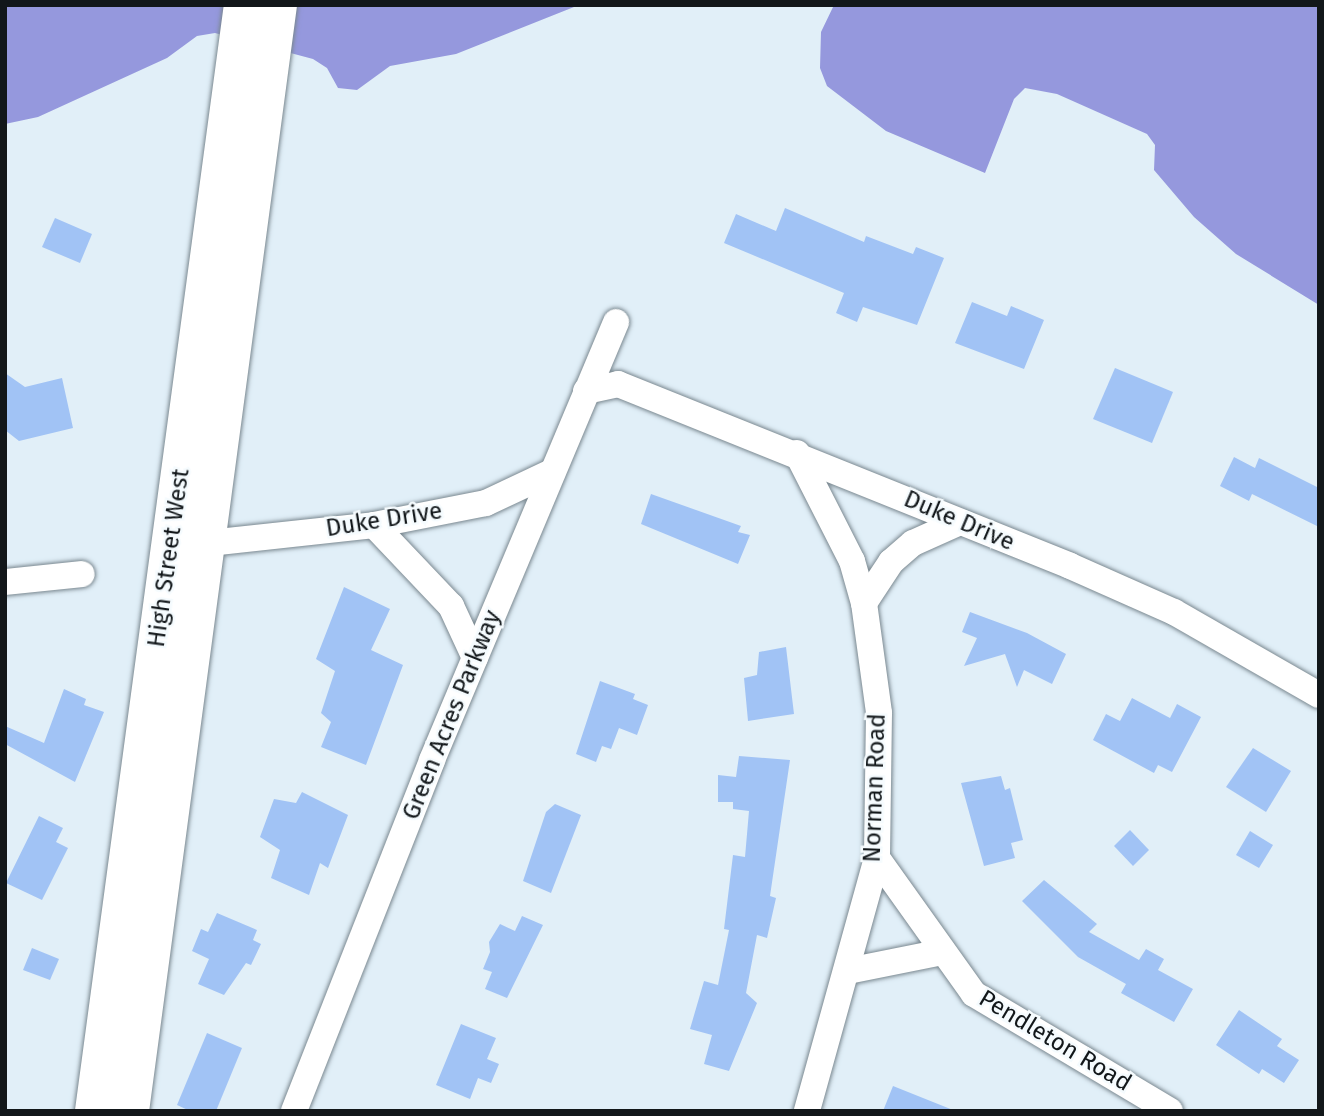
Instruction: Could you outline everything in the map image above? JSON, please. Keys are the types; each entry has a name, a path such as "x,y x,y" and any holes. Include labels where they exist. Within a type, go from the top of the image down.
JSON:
{"main road":[{"name":"High Street West","path":"130,1111 209,543 245,125 243,5"},
{"name":"High Street West","path":"93,1111 245,125 278,5"}],"street":[{"name":"Green Acres Parkway","path":"294,1111 475,657 616,322"},
{"name":"Duke Drive","path":"586,391 618,384 797,453 1174,612 1319,695"},
{"name":"Norman Road","path":"797,453 836,524 864,603 879,713 877,858 848,971 807,1111"},
{"name":"Duke Drive","path":"209,543 374,525 485,503 552,471"},
{"path":"864,603 891,562 913,543 960,522"},
{"path":"374,525 451,606 475,657"},
{"path":"5,582 82,574"},
{"name":"Pendleton Road","path":"877,858 974,994 1170,1111"},
{"path":"848,971 942,952"}],"water":[{"path":"5,5 579,5 456,54 390,66 357,90 338,88 327,68 313,59 215,33 197,36 167,58 38,117 5,124"},
{"path":"834,5 1319,5 1319,305 1236,254 1194,217 1154,170 1155,145 1147,134 1057,94 1025,88 1014,99 985,173 886,131 827,86 820,68 821,32"}],"building":[{"path":"785,208 864,242 866,236 913,254 916,247 944,258 917,325 863,307 857,322 836,313 844,293 724,243 736,214 776,231"},
{"path":"55,218 92,234 80,263 42,247"},
{"path":"972,302 1007,316 1011,306 1044,320 1024,369 955,343"},
{"path":"1115,368 1173,392 1152,443 1093,419"},
{"path":"5,373 25,387 62,378 73,428 19,441 5,430"},
{"path":"1234,457 1255,468 1259,458 1319,488 1319,527 1252,494 1249,501 1220,486"},
{"path":"651,494 741,526 738,532 750,535 738,564 641,524"},
{"path":"344,587 390,609 371,650 403,665 366,765 321,747 331,722 321,713 335,671 316,659"},
{"path":"970,612 1027,633 1066,654 1052,684 1024,670 1017,687 1005,654 964,666 977,638 962,632"},
{"path":"786,647 794,714 748,721 744,678 757,675 759,652"},
{"path":"600,681 635,694 633,699 648,705 637,735 619,728 611,749 602,746 596,762 576,754"},
{"path":"64,689 86,699 84,705 104,712 75,782 5,744 5,726 44,743"},
{"path":"1132,698 1170,718 1177,704 1201,717 1172,772 1158,765 1154,773 1093,740 1106,714 1120,721"},
{"path":"1253,748 1291,771 1266,812 1226,787"},
{"path":"739,756 790,760 770,896 776,898 767,938 757,935 746,993 757,1003 729,1071 704,1064 712,1035 690,1029 704,981 718,985 729,930 724,929 733,855 745,857 749,811 733,809 733,802 718,802 718,775 736,777"},
{"path":"1001,776 1005,790 1010,788 1023,840 1011,843 1015,858 984,866 961,783"},
{"path":"302,792 348,815 328,868 320,863 309,895 271,878 280,850 260,837 274,799 296,803"},
{"path":"555,804 581,815 551,893 523,881 546,812"},
{"path":"39,816 63,828 56,842 68,848 42,900 6,883"},
{"path":"1130,830 1149,850 1133,866 1114,846"},
{"path":"1250,831 1273,845 1259,868 1236,855"},
{"path":"1044,880 1097,924 1089,932 1139,960 1146,949 1164,959 1158,970 1193,989 1174,1022 1121,993 1126,984 1078,957 1022,901"},
{"path":"217,913 257,930 253,940 261,944 251,965 246,963 224,995 198,984 209,959 192,951 201,929 208,932"},
{"path":"522,916 543,925 507,998 485,989 492,972 483,969 490,952 489,942 500,924 515,931"},
{"path":"32,948 59,959 50,980 23,970"},
{"path":"1239,1010 1282,1039 1277,1046 1299,1060 1284,1083 1262,1069 1259,1074 1216,1045"},
{"path":"461,1024 496,1038 487,1059 499,1064 491,1083 478,1078 470,1099 436,1085"},
{"path":"207,1033 242,1048 216,1111 190,1111 177,1105"},
{"path":"893,1086 953,1110 953,1111 883,1111"}]}
